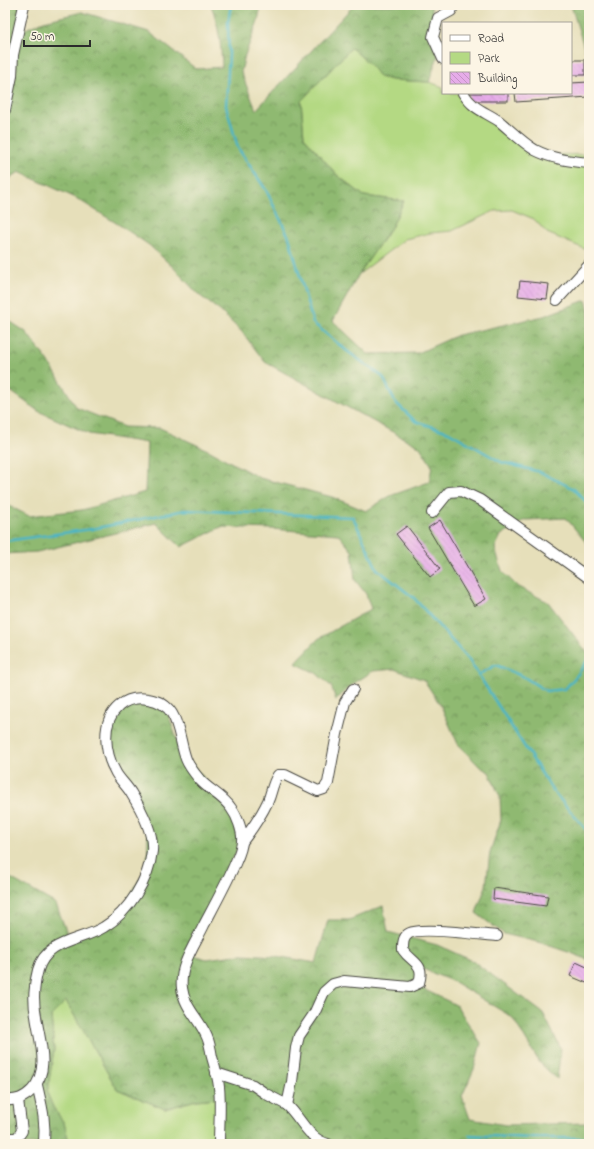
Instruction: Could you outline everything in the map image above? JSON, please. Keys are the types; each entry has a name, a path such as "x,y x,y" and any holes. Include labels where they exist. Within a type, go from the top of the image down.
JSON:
{"street":[{"path":"5,110 12,76 13,55 24,5"},
{"path":"442,57 433,37 438,18 451,11 454,5"},
{"path":"464,94 469,102 482,112 497,120 535,150 563,160 589,163"},
{"path":"557,300 589,265"},
{"path":"432,513 449,492 461,491 480,500 589,578"},
{"path":"219,1144 219,1091 216,1073 208,1039 184,999 181,986 182,973 190,953 230,874 242,842 258,821 268,801 273,783 278,775 285,775 318,791 324,788 328,783 332,755 345,702 353,689"},
{"path":"5,1100 18,1100 29,1094 37,1085 42,1074 42,1046 35,1014 35,1001 38,969 44,958 53,948 104,927 120,914 131,901 149,866 152,848 150,832 143,813 116,772 106,743 106,732 109,721 113,711 120,704 131,699 141,698 156,702 169,710 178,725 187,762 203,783 225,801 231,808 240,827 242,842"},
{"path":"287,1105 299,1036 314,1014 324,992 334,984 344,981 410,987 419,983 421,976 420,967 403,950 403,940 409,933 422,930 497,936"},
{"path":"216,1073 253,1085 287,1105 309,1133 320,1142 328,1144"},
{"path":"37,1085 44,1114 44,1144"},
{"path":"5,1138 17,1138 22,1131 18,1100"}],"green space":[{"path":"5,5 22,5 16,33 44,21 82,12 149,32 196,69 222,67 219,36 211,5 261,5 258,21 245,55 241,72 256,110 354,5 431,5 441,47 429,82 392,80 379,77 370,65 351,48 301,101 304,137 337,175 364,196 404,201 392,226 359,274 333,321 368,354 418,353 458,335 544,316 586,300 589,310 589,546 566,518 525,520 501,535 495,548 502,571 518,587 548,602 589,655 589,960 538,942 504,934 476,913 486,886 490,852 501,820 500,797 489,772 480,767 458,744 441,706 424,680 394,669 373,671 353,684 336,700 331,686 316,673 295,663 318,639 371,609 366,594 355,580 352,551 338,534 221,527 181,547 156,523 37,552 5,554 5,504 29,516 82,510 145,492 147,443 89,434 38,411 5,387 5,318 26,332 48,361 77,408 124,427 160,428 210,451 260,478 332,497 366,511 390,496 429,482 432,466 420,447 265,362 242,332 220,311 199,295 173,267 149,245 121,226 76,198 19,172 5,182 5,105 11,77 5,75"},
{"path":"571,5 589,5 589,64"},
{"path":"351,48 373,67 379,77 392,80 429,82 442,87 442,94 458,94 467,104 522,140 551,154 589,155 589,241 587,250 547,233 534,219 512,210 494,211 452,231 430,233 405,239 359,274 392,226 404,201 364,196 337,175 304,137 301,101"},
{"path":"150,701 167,711 181,751 230,809 240,844 188,954 207,959 242,954 276,956 316,963 328,920 349,920 383,906 388,932 437,945 473,961 543,1013 561,1049 557,1079 540,1063 512,1017 454,982 423,969 421,988 456,1005 481,1043 474,1069 462,1096 470,1119 506,1125 589,1123 589,1144 217,1144 218,1098 196,1100 165,1109 117,1089 66,1001 51,1016 54,1049 47,1093 53,1107 64,1123 69,1142 68,1144 5,1144 5,875 56,904 70,941 119,915 147,867 148,833 104,744 119,706"},
{"path":"66,1001 117,1089 165,1109 196,1100 218,1098 217,1144 68,1144 69,1142 64,1123 53,1107 47,1093 54,1049 51,1016"}],"building":[{"path":"572,60 585,60 585,75 572,75"},
{"path":"589,82 589,97 516,102 515,94 572,94 572,83"},
{"path":"469,94 508,94 508,101 469,101"},
{"path":"520,281 549,284 547,299 518,296"},
{"path":"440,520 486,599 474,606 428,528"},
{"path":"407,526 440,569 430,577 396,534"},
{"path":"494,888 548,896 546,906 493,899"},
{"path":"576,962 589,968 589,984 570,976"}],"waterway":[{"path":"231,5 228,22 229,54 226,106 238,148 266,190 289,237 313,323 347,351 383,377 395,402 415,421 449,432 501,462 540,472 574,489 589,505"},
{"path":"5,541 92,529 185,510 353,517 377,569 414,598 469,660 553,791 589,833"},
{"path":"478,675 496,665 524,677 546,691 565,689 589,658"},
{"path":"469,1135 532,1138 589,1138"}]}
